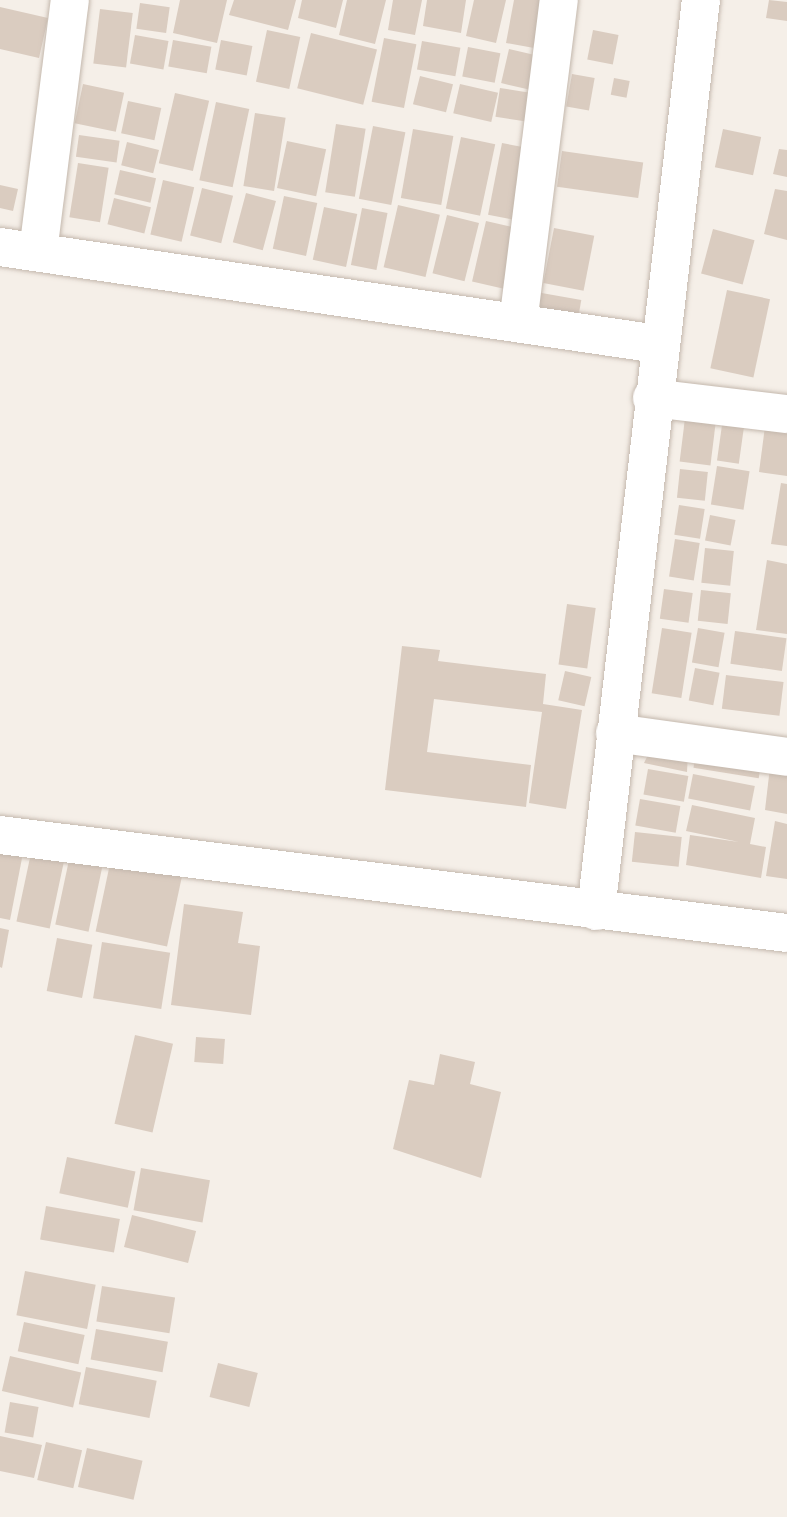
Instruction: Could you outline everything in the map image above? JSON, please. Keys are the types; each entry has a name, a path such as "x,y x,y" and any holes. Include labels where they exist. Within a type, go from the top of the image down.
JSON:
{"street":[{"path":"38,252 70,0"},
{"path":"518,323 559,0"},
{"path":"596,911 658,344 701,0"},
{"path":"0,247 658,344"},
{"path":"652,398 787,414"},
{"path":"615,733 787,757"},
{"path":"0,835 787,933"}],"building":[{"path":"180,0 227,0 217,43 173,33"},
{"path":"234,0 296,0 288,30 229,15"},
{"path":"302,0 343,0 336,28 298,18"},
{"path":"347,0 386,0 375,44 339,35"},
{"path":"393,0 422,0 415,35 388,30"},
{"path":"427,0 466,0 461,33 423,26"},
{"path":"474,0 506,0 496,43 466,36"},
{"path":"514,0 549,0 545,50 506,43"},
{"path":"769,0 787,2 787,21 766,18"},
{"path":"140,3 170,7 166,33 136,29"},
{"path":"0,7 48,18 39,58 0,49"},
{"path":"100,9 133,13 126,68 93,64"},
{"path":"267,30 300,37 289,89 256,82"},
{"path":"593,30 619,35 613,64 587,59"},
{"path":"311,33 377,49 363,105 297,88"},
{"path":"135,35 168,41 163,69 130,64"},
{"path":"384,38 416,44 404,108 372,102"},
{"path":"173,40 211,47 207,73 168,67"},
{"path":"221,40 252,46 247,76 215,69"},
{"path":"422,41 460,48 455,76 417,70"},
{"path":"468,47 500,53 495,83 462,76"},
{"path":"509,49 549,58 541,92 501,83"},
{"path":"572,74 595,78 589,110 566,106"},
{"path":"420,76 453,84 446,112 413,104"},
{"path":"614,78 630,81 626,98 611,95"},
{"path":"83,84 124,93 116,132 75,123"},
{"path":"460,84 498,93 491,122 453,113"},
{"path":"500,88 542,95 538,123 495,117"},
{"path":"175,93 209,101 193,171 159,163"},
{"path":"128,101 161,108 154,140 121,133"},
{"path":"216,102 249,109 233,187 199,180"},
{"path":"255,113 286,118 274,191 243,186"},
{"path":"336,124 366,129 355,197 325,192"},
{"path":"373,126 405,132 391,205 359,199"},
{"path":"413,129 453,136 441,205 401,198"},
{"path":"723,129 761,137 753,175 715,167"},
{"path":"79,135 120,141 117,162 76,157"},
{"path":"461,137 495,144 480,216 446,208"},
{"path":"287,141 326,149 316,196 277,188"},
{"path":"127,142 159,150 153,173 121,165"},
{"path":"502,143 534,149 520,221 488,215"},
{"path":"779,149 787,150 787,177 773,174"},
{"path":"562,151 643,162 638,198 557,187"},
{"path":"78,163 109,168 100,222 69,217"},
{"path":"120,170 156,178 150,203 114,194"},
{"path":"163,180 194,187 182,242 150,235"},
{"path":"0,185 18,189 13,211 0,208"},
{"path":"202,188 233,196 221,243 190,236"},
{"path":"775,189 787,191 787,240 764,234"},
{"path":"246,193 276,201 263,250 233,242"},
{"path":"284,196 317,203 306,256 273,249"},
{"path":"114,198 151,207 144,233 107,224"},
{"path":"398,205 440,215 426,277 384,267"},
{"path":"324,207 357,214 346,267 313,260"},
{"path":"362,208 388,213 376,270 351,265"},
{"path":"447,215 479,223 465,281 432,273"},
{"path":"486,221 522,229 508,290 472,281"},
{"path":"554,228 594,236 584,291 543,283"},
{"path":"713,229 755,240 743,285 701,273"},
{"path":"727,290 770,299 753,377 710,368"},
{"path":"536,292 581,300 577,324 532,316"},
{"path":"686,410 717,414 710,465 680,462"},
{"path":"723,418 745,421 739,464 717,461"},
{"path":"766,419 787,422 787,476 759,472"},
{"path":"717,466 750,471 743,510 711,505"},
{"path":"680,469 708,472 705,501 677,498"},
{"path":"781,483 787,484 787,546 771,544"},
{"path":"679,505 705,509 700,539 674,535"},
{"path":"710,515 736,520 731,545 705,541"},
{"path":"675,539 700,543 694,580 669,577"},
{"path":"705,548 734,551 730,586 701,583"},
{"path":"767,560 787,564 787,634 756,630"},
{"path":"664,589 693,593 689,623 660,619"},
{"path":"701,590 731,593 728,624 698,621"},
{"path":"567,604 596,608 587,668 559,664"},
{"path":"662,628 692,633 681,698 652,693"},
{"path":"698,628 725,633 719,667 692,662"},
{"path":"735,631 786,638 782,671 730,664"},
{"path":"402,646 440,650 438,661 546,674 543,704 582,710 566,809 529,803 542,712 434,699 427,752 531,765 526,807 385,790"},
{"path":"695,668 720,673 713,705 689,700"},
{"path":"565,671 591,677 585,706 558,700"},
{"path":"726,675 784,682 779,716 722,709"},
{"path":"650,751 688,752 687,772 644,763"},
{"path":"696,752 761,762 759,778 693,768"},
{"path":"770,767 787,767 787,814 765,810"},
{"path":"648,769 688,776 684,802 643,795"},
{"path":"693,774 755,786 750,811 688,799"},
{"path":"640,799 680,806 676,833 635,826"},
{"path":"692,805 755,818 750,844 766,847 761,878 686,865 690,835 739,842 686,831"},
{"path":"775,821 787,824 787,879 766,876"},
{"path":"635,832 682,837 679,867 632,862"},
{"path":"0,848 23,853 10,920 0,918"},
{"path":"31,853 64,860 50,929 16,921"},
{"path":"111,859 182,874 167,947 96,931"},
{"path":"69,860 102,867 89,932 55,925"},
{"path":"184,904 243,912 238,943 260,946 251,1015 171,1005"},
{"path":"0,928 9,930 2,968 0,967"},
{"path":"57,938 92,945 82,998 47,991"},
{"path":"102,942 170,953 161,1009 93,998"},
{"path":"135,1035 173,1044 153,1132 115,1124"},
{"path":"196,1037 225,1039 223,1064 194,1062"},
{"path":"440,1054 475,1062 470,1084 501,1092 481,1178 393,1149 409,1080 434,1085"},
{"path":"67,1157 135,1172 128,1208 59,1193"},
{"path":"141,1168 210,1180 202,1223 134,1210"},
{"path":"46,1206 120,1219 114,1253 40,1239"},
{"path":"132,1215 196,1231 188,1263 124,1247"},
{"path":"25,1271 96,1285 87,1329 16,1315"},
{"path":"102,1286 175,1298 169,1333 96,1322"},
{"path":"24,1322 85,1335 78,1364 18,1351"},
{"path":"96,1329 168,1342 163,1372 91,1360"},
{"path":"10,1356 81,1372 73,1407 2,1391"},
{"path":"218,1363 258,1373 249,1407 210,1397"},
{"path":"86,1367 157,1381 149,1418 79,1404"},
{"path":"10,1402 39,1407 33,1438 5,1433"},
{"path":"0,1436 42,1445 34,1478 0,1471"},
{"path":"46,1442 82,1450 73,1488 37,1480"},
{"path":"87,1448 143,1461 134,1500 78,1487"}]}
